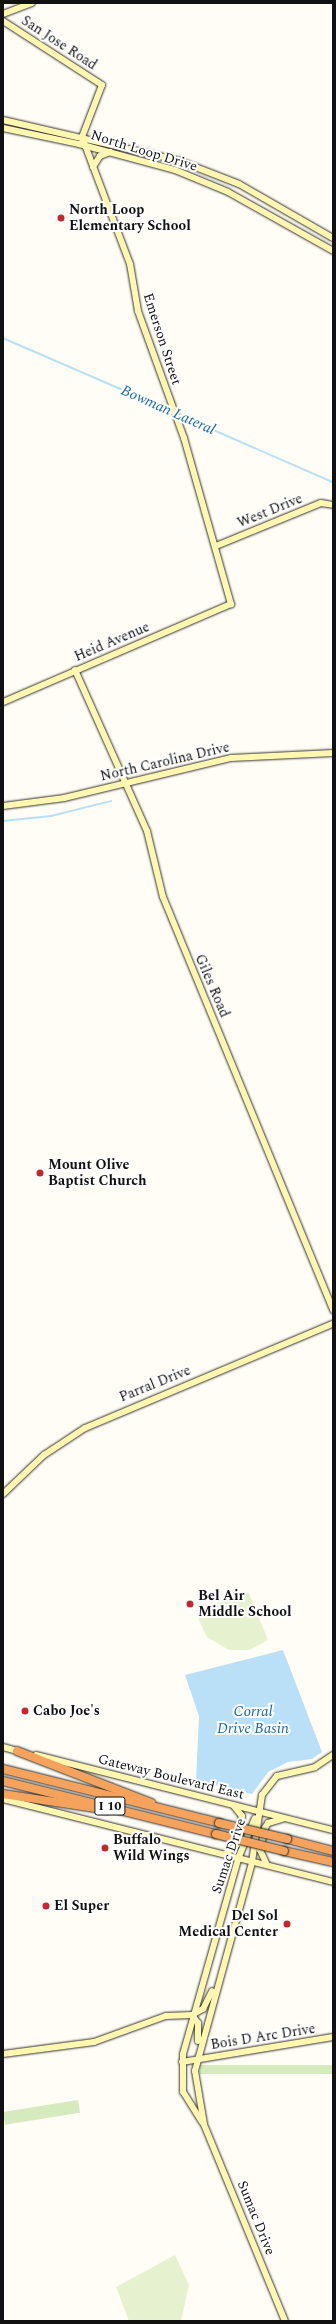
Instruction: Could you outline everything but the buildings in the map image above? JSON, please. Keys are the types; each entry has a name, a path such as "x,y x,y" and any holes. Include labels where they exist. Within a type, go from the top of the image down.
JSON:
{"highway":[{"path":"17,1751 168,1811"},
{"name":"I 10","path":"3,1769 333,1851"},
{"name":"I 10","path":"3,1781 333,1862"},
{"path":"3,1794 130,1811"}],"street":[{"path":"3,14 32,3"},
{"name":"San Jose Road","path":"3,21 102,85 82,137"},
{"name":"North Loop Drive","path":"3,120 82,137 207,171 282,206 333,238"},
{"name":"North Loop Drive","path":"3,128 86,146 175,170 228,192 333,251"},
{"name":"Emerson Street","path":"82,137 130,264 138,311 178,422 216,546 231,604"},
{"path":"93,167 100,156 110,152"},
{"name":"West Drive","path":"216,546 321,503 333,505"},
{"name":"Heid Avenue","path":"3,702 231,604"},
{"name":"Giles Road","path":"75,670 126,783 152,846 168,912 333,1310"},
{"name":"North Carolina Drive","path":"3,806 64,798 231,758 333,753"},
{"name":"Parral Drive","path":"3,1494 44,1455 85,1428 333,1324"},
{"name":"Gateway Boulevard East","path":"3,1747 333,1830"},
{"path":"258,1811 262,1795 271,1780 286,1771 315,1767 333,1755"},
{"path":"3,1798 333,1882"},
{"path":"223,1855 239,1843 242,1816 233,1805"},
{"name":"Sumac Drive","path":"204,2124 185,2098 182,2062 192,2015 238,1859 258,1811"},
{"name":"Sumac Drive","path":"258,1811 252,1862 196,2060 196,2095 204,2124 285,2321"},
{"path":"268,1866 260,1850 265,1828 274,1820 286,1819"},
{"path":"3,2054 94,2042 166,2016 192,2015 203,2009 221,1972"},
{"path":"192,2015 198,2023 198,2051"},
{"name":"Bois D Arc Drive","path":"182,2062 333,2037"}],"green space":[{"path":"242,1591 249,1593 268,1640 250,1650 229,1650 207,1637 196,1614"},
{"path":"200,2065 333,2065 333,2074 200,2074"},
{"path":"78,2100 80,2113 5,2125 3,2112"},
{"path":"175,2255 189,2285 181,2321 129,2321 116,2287"}],"water":[{"name":"Corral Drive Basin","path":"283,1650 322,1752 312,1759 288,1762 268,1772 252,1794 196,1780 199,1716 185,1675"}],"waterway":[{"name":"Bowman Lateral","path":"3,338 172,411"},
{"name":"Bowman Lateral","path":"177,414 333,482"},
{"path":"3,821 51,816 111,801"}],"place":[{"name":"North Loop Elementary School","path":"61,218"},
{"name":"Mount Olive Baptist Church","path":"40,1173"},
{"name":"Bel Air Middle School","path":"190,1604"},
{"name":"Cabo Joe's","path":"25,1711"},
{"name":"Buffalo Wild Wings","path":"105,1848"},
{"name":"El Super","path":"46,1906"},
{"name":"Del Sol Medical Center","path":"287,1924"}]}
